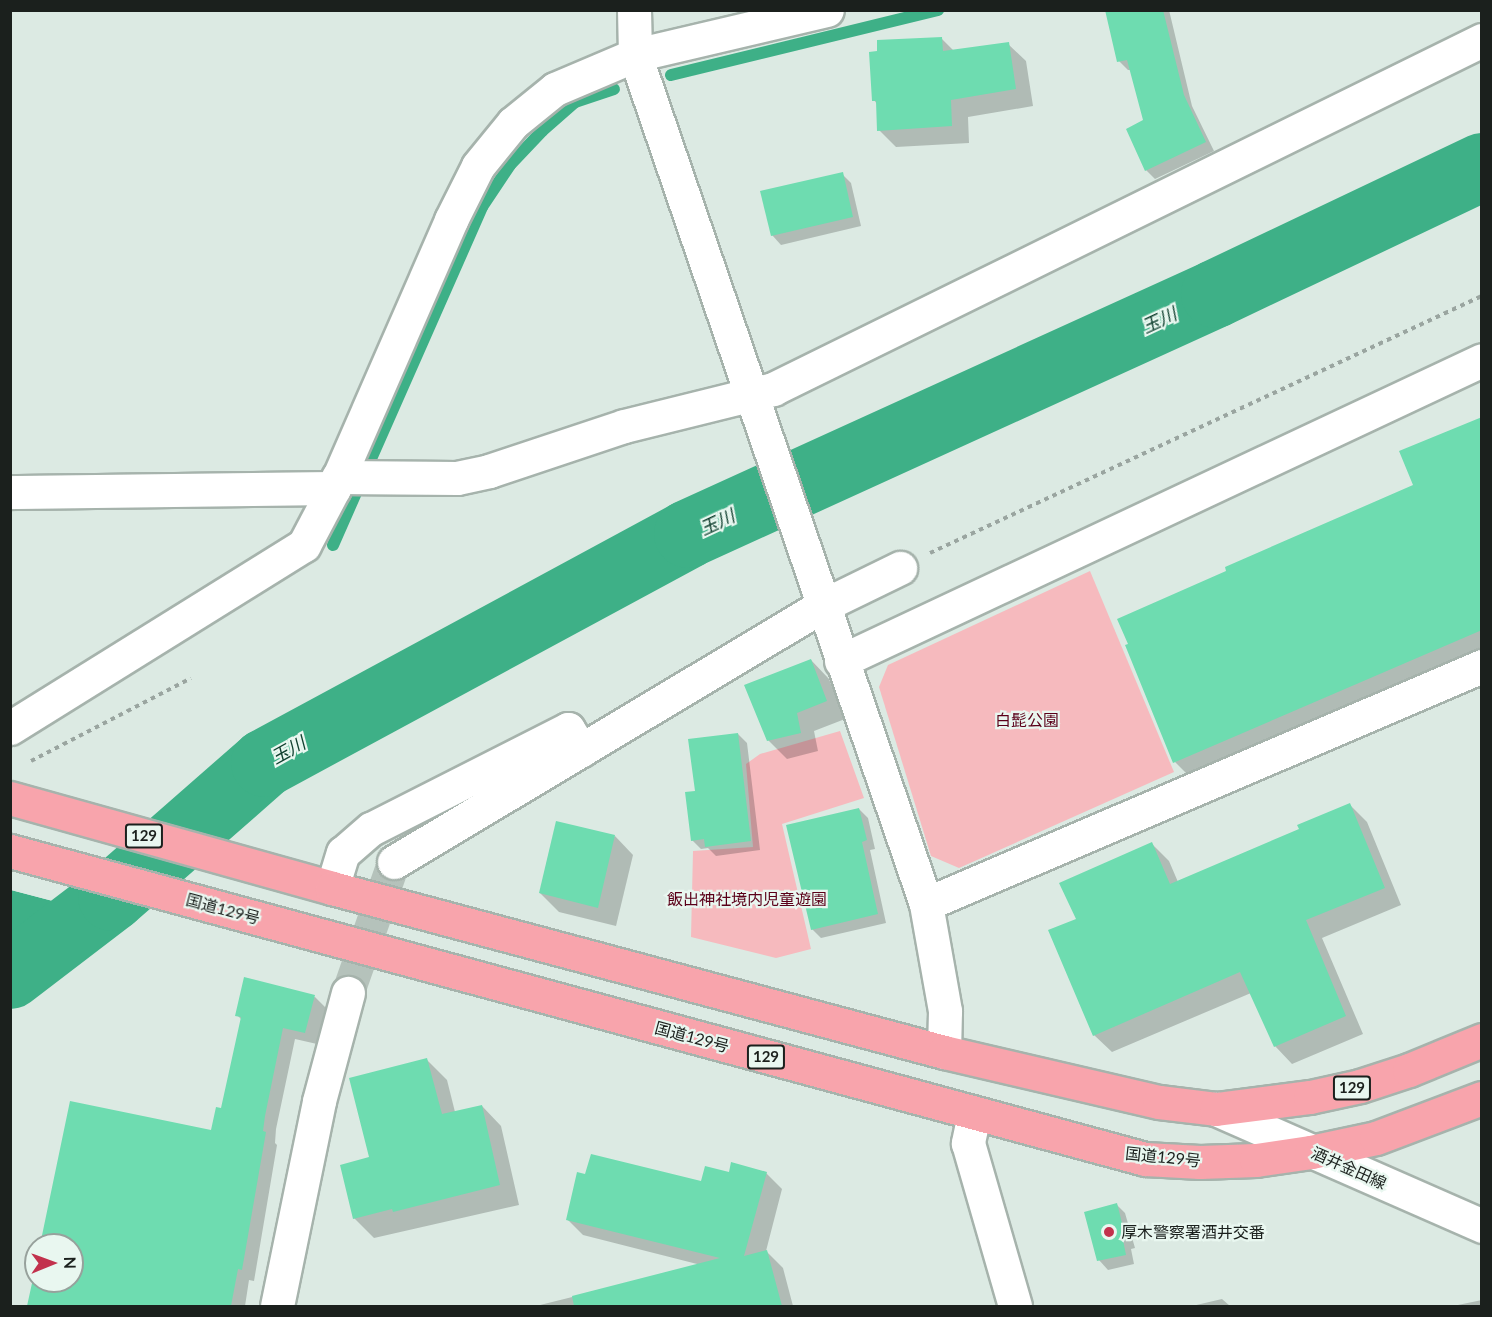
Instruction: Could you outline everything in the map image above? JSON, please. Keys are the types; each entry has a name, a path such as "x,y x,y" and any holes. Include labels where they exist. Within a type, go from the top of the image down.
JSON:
{"highway":[{"name":"129","path":"10,798 332,888 945,1053 1117,1095 1216,1109 1299,1099 1359,1086 1409,1070 1482,1040"},
{"name":"国道129号","path":"10,851 1145,1159 1211,1162 1256,1160 1311,1152 1376,1138 1482,1098"}],"street":[{"path":"634,10 635,55 753,406 926,904 945,1011 945,1053"},
{"path":"10,728 304,545 350,480 451,220 478,165 513,123 555,89 635,55 827,10"},
{"path":"10,492 457,478 489,471 624,426 753,406 773,389 1482,40"},
{"path":"841,661 1482,360"},
{"path":"394,862 581,750 819,596 900,568"},
{"path":"926,904 1482,666"},
{"path":"332,888 343,853 371,829 568,729 581,750"},
{"path":"277,1306 319,1101 348,993"},
{"name":"酒井金田線","path":"1216,1109 1482,1226"},
{"path":"974,1114 968,1143 1016,1306"}],"path":[{"path":"900,568 1482,296"},
{"path":"22,765 191,678"}],"green space":[{"name":"白髭公園","path":"1090,571 1174,772 959,868 931,856 879,687 888,665"},
{"name":"飯出神社境内児童遊園","path":"840,731 864,798 782,824 811,949 776,958 691,937 693,851 753,847 746,764 760,754"}],"shaded area":[{"path":"11,890 118,918 11,987"}],"pier":[{"path":"11,887 119,915 121,919 11,890"}],"building":[{"path":"1105,10 1163,10 1184,95 1206,142 1145,171 1126,129 1143,120 1127,60 1117,62"},
{"path":"942,37 943,51 1009,42 1016,89 951,100 952,126 877,131 876,101 872,101 869,52 877,51 877,40"},
{"path":"843,172 853,217 771,236 760,191"},
{"path":"1482,417 1482,630 1173,763 1125,645 1128,644 1117,619 1226,571 1225,567 1413,485 1399,451"},
{"path":"811,659 827,701 797,713 801,733 767,741 744,685"},
{"path":"738,733 751,841 705,847 704,839 691,841 685,792 695,791 688,739"},
{"path":"1350,803 1385,888 1306,920 1346,1016 1274,1047 1240,972 1093,1036 1048,930 1076,919 1059,883 1152,842 1170,884 1299,829 1297,825"},
{"path":"859,808 867,840 862,842 878,914 811,930 786,825"},
{"path":"556,821 615,835 598,908 539,893"},
{"path":"244,977 315,995 305,1033 283,1028 265,1116 263,1131 266,1132 242,1270 238,1269 231,1306 27,1306 30,1293 84,1293 84,1233 42,1233 70,1101 211,1130 216,1107 221,1108 241,1017 235,1016"},
{"path":"427,1058 442,1114 482,1105 500,1185 393,1212 392,1209 353,1219 340,1165 369,1157 349,1078"},
{"path":"591,1154 701,1181 705,1166 729,1172 731,1162 767,1172 744,1256 767,1250 782,1306 574,1306 572,1296 720,1258 566,1220 577,1172 585,1174"},
{"name":"厚木警察署酒井交番","path":"1117,1203 1126,1239 1123,1240 1126,1255 1097,1261 1084,1212"}],"waterway":[{"path":"671,75 938,10"},
{"path":"333,545 482,207 510,165 542,131 575,102 614,89"},
{"name":"玉川","path":"10,975 112,897 265,763 688,534 1215,294 1482,167"}],"tunnel":[{"path":"348,993 394,862"}],"place":[{"name":"厚木警察署酒井交番","path":"1109,1232"}]}
